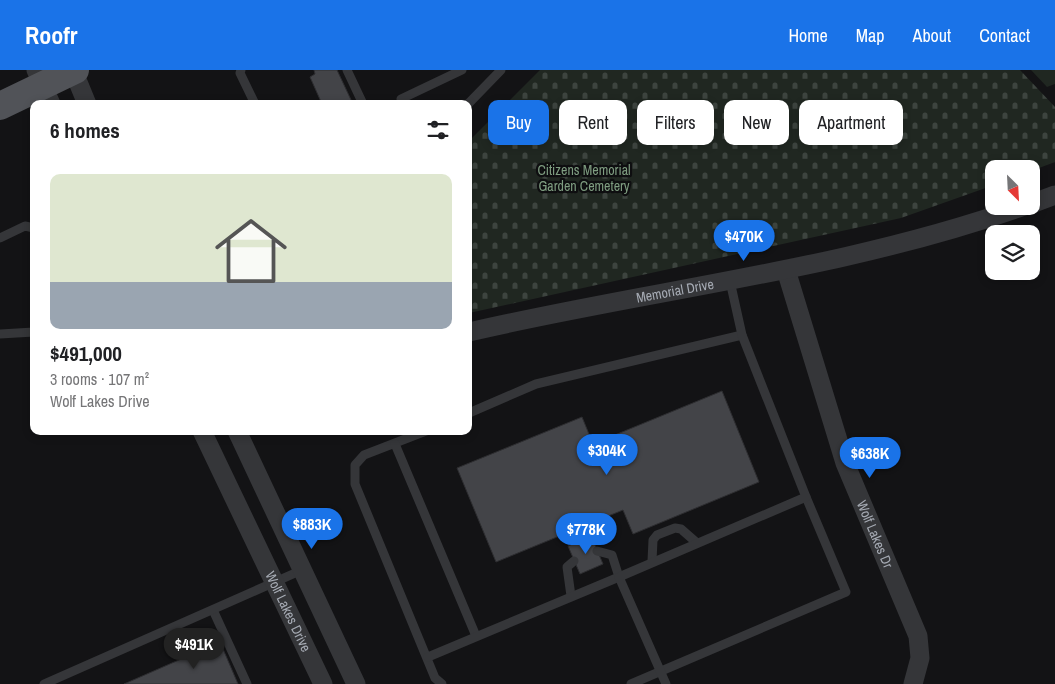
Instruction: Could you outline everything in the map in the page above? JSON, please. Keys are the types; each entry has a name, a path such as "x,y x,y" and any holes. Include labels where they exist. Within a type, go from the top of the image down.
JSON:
{"main road":[{"path":"0,106 74,70"}],"street":[{"path":"74,70 85,100"},
{"path":"1040,201 1055,195"},
{"name":"Memorial Drive","path":"472,331 786,270 920,240 996,215"},
{"name":"Wolf Lakes Dr","path":"786,270 845,463 918,636 920,658 913,684"},
{"name":"Wolf Lakes Drive","path":"210,435 274,582 323,684"},
{"path":"239,435 356,684"}],"lane":[{"path":"347,70 361,100"},
{"path":"401,99 462,70"},
{"path":"472,100 501,70"},
{"path":"241,72 253,100"},
{"path":"0,238 25,226 30,227"},
{"path":"631,684 846,592 742,335 730,281"},
{"path":"0,334 30,332"},
{"path":"472,412 536,384 742,335"},
{"path":"416,435 364,455 355,465 355,484 436,678 442,684"},
{"path":"395,444 476,636"},
{"path":"428,657 806,497"},
{"path":"652,561 654,540 657,535 675,528 681,529 697,544"},
{"path":"597,551 612,555 666,684"},
{"path":"571,596 567,567 574,561"},
{"path":"44,684 302,570"},
{"path":"213,610 247,684"}],"green space":[{"name":"Citizens Memorial Garden Cemetery","path":"540,70 1020,70 1055,107 1055,162 1040,168 1040,160 985,160 985,188 901,218 472,312 472,138 488,122 488,145 549,145 549,100 510,100"},
{"path":"1031,70 1055,70 1055,84 1047,87"}],"building":[{"path":"314,70 337,70 351,100 320,100 310,77 315,74"},
{"path":"722,391 759,482 633,534 623,510 496,562 457,468 582,417 593,444"},
{"path":"591,536 603,564 580,574 568,546"},
{"path":"220,642 238,684 124,684"}]}
